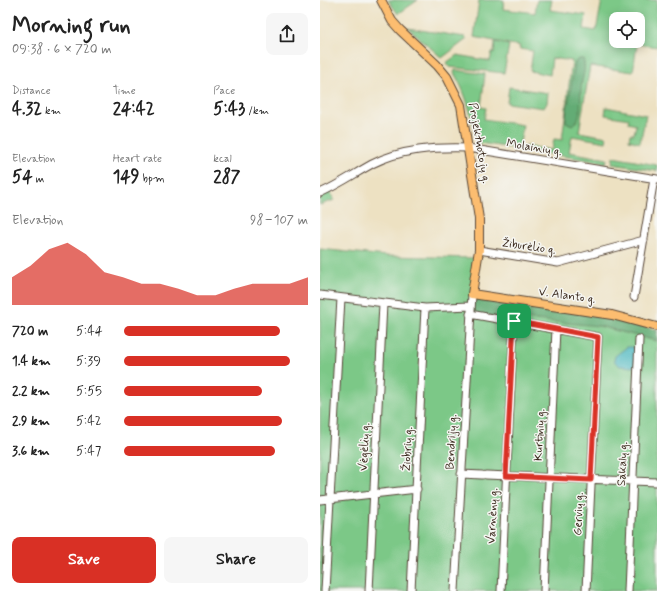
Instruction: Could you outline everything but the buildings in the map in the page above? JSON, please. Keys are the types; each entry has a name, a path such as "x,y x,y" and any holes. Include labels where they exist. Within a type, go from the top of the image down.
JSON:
{"main road":[{"name":"Projektuotojų g.","path":"381,0 392,21 433,61 447,77 461,105 479,219 479,250 472,294"},
{"name":"V. Alanto g.","path":"472,294 612,315 657,327"}],"street":[{"name":"Molainių g.","path":"320,193 372,164 394,156 429,148 468,148 656,179"},
{"path":"634,297 656,179"},
{"name":"Žiburėlio g.","path":"479,250 552,263 598,253 644,240"},
{"name":"Bendrijų g.","path":"455,591 472,294"},
{"name":"Gervių g.","path":"320,295 383,304 470,310 514,321 595,335 599,340 586,591"},
{"path":"325,591 342,298"},
{"name":"Vėgėlių g.","path":"369,591 383,304"},
{"name":"Žiobrių g.","path":"411,591 426,308"},
{"name":"Varnėnų g.","path":"501,591 514,321"},
{"name":"Kurtinių g.","path":"544,591 556,329"},
{"name":"Sakalų g.","path":"628,591 640,339"},
{"path":"461,474 657,482"},
{"path":"320,500 417,489"}],"green space":[{"path":"388,0 418,0 398,14"},
{"path":"479,0 504,0 503,9 535,13 537,0 552,0 550,10 586,15 584,29 596,31 602,0 657,0 657,47 645,45 645,12 609,12 609,48 636,48 633,72 590,66 579,132 607,137 606,142 572,136 569,152 607,159 606,163 525,150 526,146 552,150 554,139 562,140 572,61 552,58 550,75 530,71 533,51 519,49 520,46 474,37"},
{"path":"408,28 465,37 467,39 442,58"},
{"path":"495,42 509,45 504,73 449,67 446,63 457,55 490,61 492,52 494,53"},
{"path":"579,59 583,59 584,63 580,109 578,119 572,125 566,122 566,116 575,62"},
{"path":"455,70 485,74 481,107 486,108 484,119 523,125 519,149 479,143 465,97 454,73"},
{"path":"509,87 548,93 547,103 544,108 507,103"},
{"path":"606,107 646,115 640,143 629,140 630,134 634,134 636,125 628,123 629,119 605,115"},
{"path":"613,157 657,165 657,171 612,164"},
{"path":"329,189 334,200 320,205 320,193"},
{"path":"320,249 386,256 478,258 470,306 599,326 657,341 657,591 320,591"},
{"path":"479,298 518,306 531,306 613,318 657,330 657,341 599,326 470,314 471,299"}],"water":[{"path":"627,347 633,347 636,351 635,366 633,367 620,366 614,361 615,356"}],"route":[{"path":"514,321 595,335 598,337 591,480 506,476 514,321"}]}
